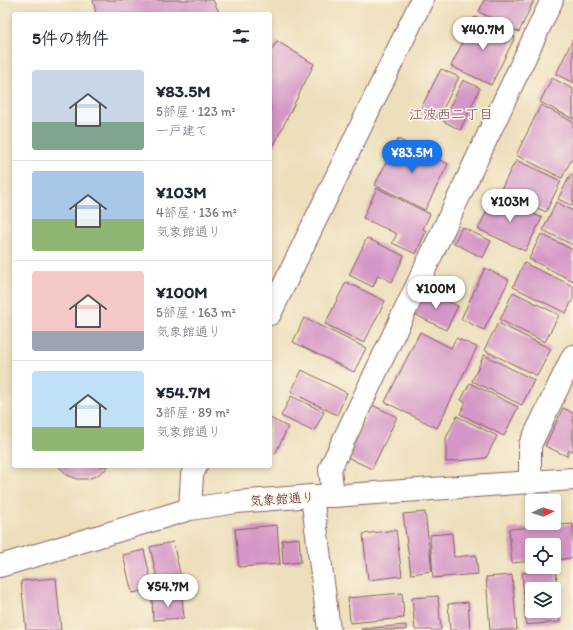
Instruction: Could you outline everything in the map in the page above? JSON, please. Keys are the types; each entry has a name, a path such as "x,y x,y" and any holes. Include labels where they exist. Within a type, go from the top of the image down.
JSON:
{"street":[{"path":"272,310 422,0"},
{"path":"328,630 322,496 330,469 552,0"},
{"path":"530,482 530,445 573,356"},
{"path":"190,509 192,475 195,468"},
{"name":"気象館通り","path":"0,566 190,509 237,502 573,479"}],"building":[{"path":"93,0 213,0 219,12 96,12"},
{"path":"484,0 534,0 519,32 479,12"},
{"path":"475,17 515,37 491,85 451,66"},
{"path":"573,39 573,83 556,74"},
{"path":"277,41 314,64 272,149 272,49"},
{"path":"441,69 459,77 438,119 420,110"},
{"path":"552,78 573,89 573,119 540,102"},
{"path":"463,80 480,88 460,130 443,121"},
{"path":"541,105 573,122 573,156 562,178 516,155"},
{"path":"398,139 448,164 425,210 375,185"},
{"path":"516,160 561,181 546,212 500,191"},
{"path":"571,174 573,175 573,206 558,199"},
{"path":"377,188 430,214 423,229 426,231 416,254 392,243 397,234 363,218"},
{"path":"495,195 542,218 525,251 478,229"},
{"path":"556,202 573,211 573,245 543,230"},
{"path":"462,227 491,241 483,258 454,243"},
{"path":"541,234 573,250 573,281 529,259"},
{"path":"367,238 404,256 392,282 378,275 373,287 349,275"},
{"path":"524,263 573,286 573,299 566,313 513,287"},
{"path":"485,268 509,280 484,330 461,319"},
{"path":"346,282 385,301 364,343 325,324"},
{"path":"426,291 458,306 446,330 414,314"},
{"path":"513,292 559,315 545,342 500,320"},
{"path":"304,318 366,348 354,372 293,342"},
{"path":"498,323 551,349 537,376 484,350"},
{"path":"420,332 451,348 456,338 477,347 437,428 385,402"},
{"path":"484,355 534,380 522,405 472,381"},
{"path":"302,370 347,393 337,415 291,392"},
{"path":"470,383 518,407 504,436 460,414 466,402 461,400"},
{"path":"291,396 324,412 314,432 281,416"},
{"path":"372,405 397,417 372,469 347,457"},
{"path":"563,408 573,413 573,451 569,450 567,456 545,446"},
{"path":"457,416 497,436 486,458 446,462 446,438"},
{"path":"272,419 288,427 275,454 272,453"},
{"path":"60,468 106,468 96,476 87,479 77,479 67,475"},
{"path":"425,512 432,571 411,574 403,514"},
{"path":"573,524 573,558 561,559 561,538 525,538 525,562 512,563 509,529 525,528 525,530 561,530 561,525"},
{"path":"277,525 280,564 239,567 235,529"},
{"path":"396,530 402,576 368,580 363,534"},
{"path":"452,533 454,557 476,555 478,574 433,578 430,535"},
{"path":"299,538 301,562 283,564 282,540"},
{"path":"173,542 182,582 159,588 150,547"},
{"path":"144,550 153,589 132,593 123,555"},
{"path":"522,573 556,574 557,582 525,582 525,612"},
{"path":"512,575 517,630 490,630 486,577"},
{"path":"56,578 61,630 26,630 21,581"},
{"path":"402,593 404,618 350,623 348,598"},
{"path":"438,596 441,630 415,630 412,598"},
{"path":"182,597 184,618 153,620 152,598"},
{"path":"468,602 470,630 450,630 448,604"},
{"path":"525,618 560,618 560,622 526,625"},
{"path":"406,625 406,630 361,630 361,629"}],"district":[{"name":"江波西二丁目","path":"451,114"}]}
